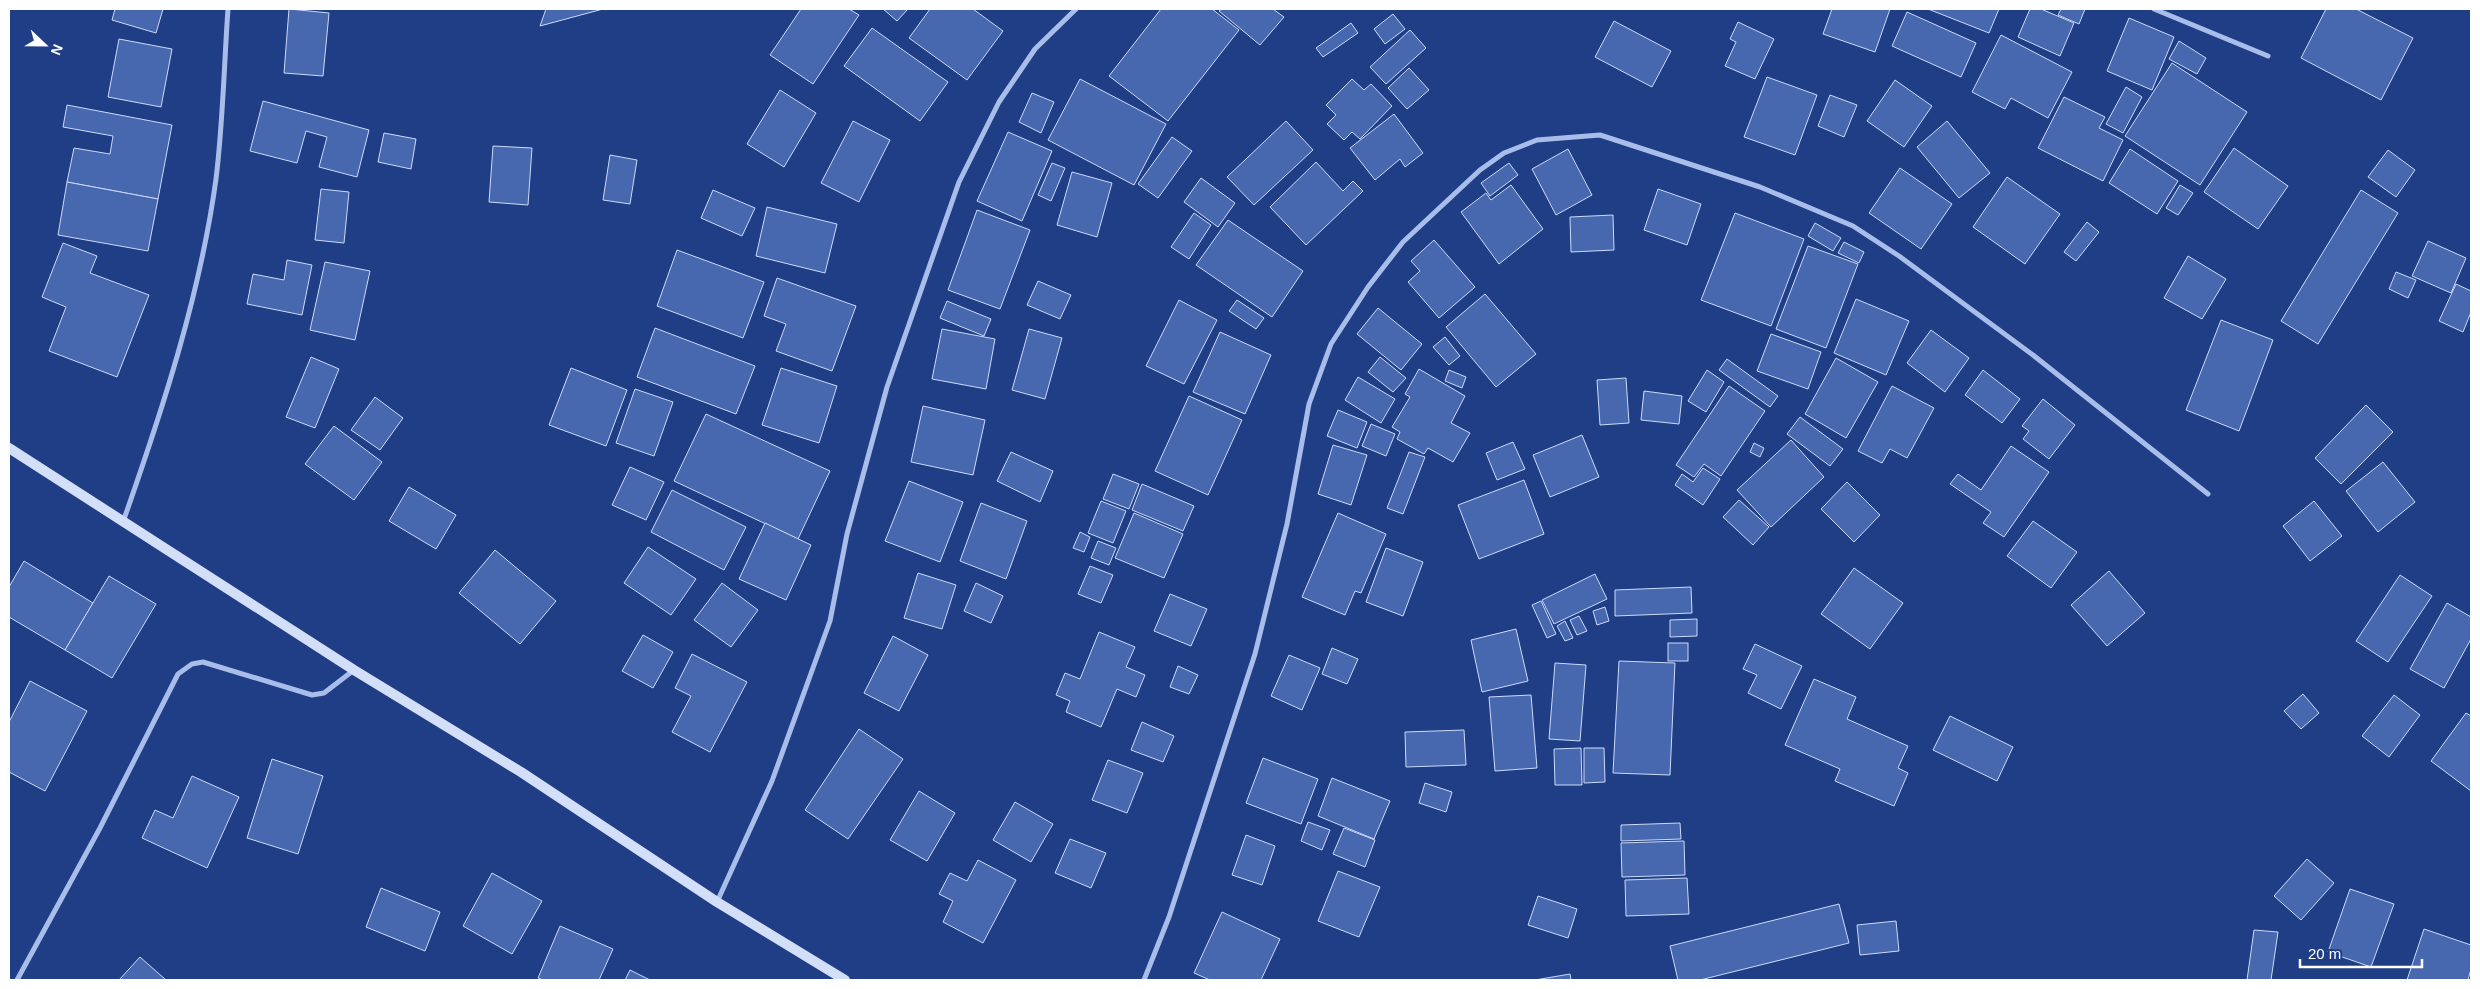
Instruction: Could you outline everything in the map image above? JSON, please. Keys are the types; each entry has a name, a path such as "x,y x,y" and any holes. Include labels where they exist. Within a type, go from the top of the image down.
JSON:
{"street":[{"path":"123,523 158,421 193,295 216,179 228,9"},
{"path":"717,902 772,781 830,621 847,534 887,387 959,182 999,102 1009,87 1035,50 1076,9"},
{"path":"2154,9 2268,56"},
{"path":"1144,980 1169,917 1255,654 1287,524 1309,404 1332,344 1368,288 1403,242 1480,170 1504,153 1537,140 1600,135 1760,187 1853,226 1899,256 2034,355 2208,494"},
{"path":"9,448 354,670 522,772 717,902 845,980"},
{"path":"17,980 100,828 178,674 192,664 203,662 312,695 324,692 354,670"}],"building":[{"path":"115,9 163,9 156,33 112,20"},
{"path":"289,9 329,13 323,76 284,73"},
{"path":"546,9 603,9 540,26"},
{"path":"801,9 849,9 859,15 813,84 770,55"},
{"path":"883,9 908,9 897,21"},
{"path":"930,9 973,9 1003,31 967,80 909,38"},
{"path":"1161,9 1212,9 1239,30 1168,121 1109,76"},
{"path":"1222,9 1273,9 1284,17 1260,45 1219,11"},
{"path":"1832,9 1890,9 1875,52 1823,34"},
{"path":"1928,9 1999,9 1989,33"},
{"path":"2030,9 2041,9 2074,23 2060,56 2018,37"},
{"path":"2061,9 2085,9 2079,24 2058,15"},
{"path":"2326,9 2356,9 2413,38 2381,100 2301,58"},
{"path":"1907,12 1976,43 1961,77 1892,46"},
{"path":"1393,14 1405,29 1385,44 1374,29"},
{"path":"2129,18 2174,37 2152,90 2107,71"},
{"path":"1614,21 1671,51 1652,87 1595,57"},
{"path":"1738,22 1774,39 1755,79 1725,66 1736,42 1730,39"},
{"path":"1351,23 1358,33 1323,57 1316,48"},
{"path":"872,28 948,82 920,121 844,66"},
{"path":"1410,30 1426,48 1386,84 1370,67"},
{"path":"2001,35 2072,72 2048,118 2011,98 2005,109 1972,92"},
{"path":"119,39 172,49 161,107 108,97"},
{"path":"2179,41 2206,58 2197,74 2169,59"},
{"path":"2172,63 2247,112 2200,185 2125,136"},
{"path":"1409,68 1429,90 1407,109 1388,88"},
{"path":"1767,77 1817,95 1795,155 1744,137"},
{"path":"1080,79 1166,124 1134,185 1048,140"},
{"path":"1352,79 1364,90 1371,84 1392,106 1360,139 1352,132 1344,140 1327,124 1336,115 1326,105"},
{"path":"1895,80 1932,106 1904,147 1867,121"},
{"path":"2126,87 2142,97 2123,133 2106,124"},
{"path":"780,90 816,113 784,167 747,144"},
{"path":"1032,93 1054,102 1041,133 1019,122"},
{"path":"1830,95 1857,105 1844,137 1818,126"},
{"path":"2064,97 2105,117 2099,128 2123,140 2103,181 2038,148"},
{"path":"263,101 369,130 357,177 319,167 327,137 306,131 297,163 250,151"},
{"path":"67,105 172,125 158,199 67,182 74,148 110,154 113,136 63,127"},
{"path":"1394,114 1423,153 1405,167 1400,159 1375,180 1350,148"},
{"path":"853,121 890,140 859,202 821,183"},
{"path":"1286,121 1313,150 1254,205 1227,177"},
{"path":"1947,121 1990,173 1959,198 1917,147"},
{"path":"1008,132 1052,151 1022,221 977,201"},
{"path":"384,133 416,139 411,169 378,162"},
{"path":"1172,137 1192,151 1158,198 1138,184"},
{"path":"493,146 532,148 528,205 489,202"},
{"path":"2234,148 2288,186 2258,229 2204,192"},
{"path":"1568,149 1592,195 1556,215 1532,169"},
{"path":"2130,149 2178,181 2157,214 2109,183"},
{"path":"2388,150 2415,170 2396,197 2368,177"},
{"path":"610,155 637,160 630,204 603,200"},
{"path":"1316,162 1343,191 1353,181 1363,191 1306,245 1270,207"},
{"path":"1052,163 1065,168 1051,201 1038,195"},
{"path":"1509,163 1518,175 1490,196 1481,183"},
{"path":"1900,168 1952,204 1921,249 1869,213"},
{"path":"1072,172 1112,183 1097,237 1057,225"},
{"path":"2007,177 2060,214 2025,264 1973,227"},
{"path":"1201,178 1235,203 1218,227 1184,202"},
{"path":"67,182 158,199 148,251 58,235"},
{"path":"1511,185 1543,229 1499,264 1461,212 1486,193 1491,200"},
{"path":"2180,185 2193,193 2178,215 2166,208"},
{"path":"321,189 349,192 344,243 315,240"},
{"path":"1658,189 1701,204 1687,245 1644,230"},
{"path":"713,190 755,208 742,236 701,218"},
{"path":"2361,190 2398,213 2318,344 2281,321"},
{"path":"767,207 837,224 825,273 756,256"},
{"path":"977,210 1030,230 1000,309 948,290"},
{"path":"1194,213 1211,225 1189,259 1171,247"},
{"path":"1735,213 1804,239 1771,326 1701,300"},
{"path":"1613,215 1614,250 1571,252 1570,217"},
{"path":"1228,220 1303,271 1272,317 1196,265"},
{"path":"2087,222 2099,232 2076,261 2064,252"},
{"path":"1815,223 1841,238 1833,251 1808,236"},
{"path":"1434,240 1475,287 1439,318 1408,282 1420,271 1411,261"},
{"path":"2428,241 2466,258 2451,293 2412,276"},
{"path":"1844,242 1864,252 1859,263 1838,253"},
{"path":"63,243 97,256 90,273 149,295 117,377 49,351 66,307 42,297"},
{"path":"1808,246 1858,264 1826,348 1776,329"},
{"path":"677,250 764,282 743,338 657,306"},
{"path":"2188,256 2226,279 2202,319 2164,298"},
{"path":"287,260 312,265 302,315 247,304 253,274 284,280"},
{"path":"325,262 370,271 355,340 310,330"},
{"path":"2396,272 2416,280 2408,298 2389,289"},
{"path":"777,278 856,306 832,371 776,351 786,324 764,316"},
{"path":"1038,281 1071,295 1060,319 1027,305"},
{"path":"2456,284 2471,291 2471,312 2463,332 2439,321"},
{"path":"1485,294 1536,354 1496,387 1446,327"},
{"path":"1856,299 1909,321 1886,375 1834,353"},
{"path":"1179,300 1217,320 1184,384 1146,366"},
{"path":"1237,300 1264,318 1256,329 1229,311"},
{"path":"947,301 991,319 984,336 940,318"},
{"path":"1378,308 1422,344 1401,370 1357,334"},
{"path":"2221,320 2273,340 2239,431 2186,410"},
{"path":"655,328 755,366 736,414 637,377"},
{"path":"942,329 995,339 986,389 932,379"},
{"path":"1029,329 1062,338 1045,399 1012,390"},
{"path":"1931,330 1969,358 1945,392 1907,363"},
{"path":"1220,332 1271,355 1245,414 1193,392"},
{"path":"1771,334 1821,352 1808,389 1757,371"},
{"path":"1445,337 1460,356 1449,365 1433,347"},
{"path":"311,357 339,369 315,428 286,417"},
{"path":"1380,357 1406,378 1393,392 1368,372"},
{"path":"1836,358 1878,382 1846,438 1805,414"},
{"path":"1727,359 1778,396 1770,407 1719,370"},
{"path":"571,368 627,390 606,446 549,425"},
{"path":"781,368 837,386 819,443 762,425"},
{"path":"1419,369 1465,396 1451,423 1470,433 1453,462 1428,448 1424,454 1397,439 1400,432 1392,427 1410,397 1405,394"},
{"path":"1449,370 1466,377 1462,388 1445,381"},
{"path":"1707,370 1724,382 1706,412 1688,401"},
{"path":"1983,370 2020,399 2002,423 1965,395"},
{"path":"1358,377 1395,399 1381,423 1345,400"},
{"path":"1626,378 1629,423 1600,425 1597,380"},
{"path":"1729,386 1765,411 1721,476 1704,464 1694,477 1676,465"},
{"path":"1892,386 1934,408 1907,458 1890,449 1882,463 1858,451"},
{"path":"635,389 673,402 654,456 616,443"},
{"path":"1644,391 1682,396 1679,424 1641,420"},
{"path":"1189,396 1242,420 1208,495 1155,471"},
{"path":"375,397 403,418 380,450 351,430"},
{"path":"2043,399 2075,425 2049,459 2023,439 2029,431 2022,426"},
{"path":"2366,405 2393,432 2341,484 2315,458"},
{"path":"923,406 985,420 973,475 911,462"},
{"path":"1338,410 1367,422 1357,448 1327,436"},
{"path":"706,414 830,471 798,539 674,481"},
{"path":"1800,417 1843,449 1830,466 1787,434"},
{"path":"1371,424 1395,434 1386,456 1362,446"},
{"path":"334,426 382,462 354,500 305,464"},
{"path":"1582,435 1599,477 1550,497 1533,455"},
{"path":"1791,440 1824,477 1771,527 1737,490"},
{"path":"1513,442 1525,469 1497,480 1486,453"},
{"path":"1754,443 1764,448 1760,457 1750,452"},
{"path":"1333,445 1367,455 1351,505 1318,494"},
{"path":"2011,446 2049,472 2004,537 1983,523 1991,512 1950,484 1958,474 1981,490"},
{"path":"1011,452 1053,471 1040,502 997,481"},
{"path":"1409,452 1425,457 1403,514 1387,508"},
{"path":"2383,462 2415,502 2378,532 2346,491"},
{"path":"630,467 664,482 646,520 612,505"},
{"path":"1703,468 1720,479 1703,505 1675,485 1682,474 1693,482"},
{"path":"1113,474 1139,484 1129,509 1103,499"},
{"path":"1524,480 1544,534 1479,559 1458,505"},
{"path":"909,481 963,502 940,562 885,541"},
{"path":"1847,482 1880,515 1854,542 1821,509"},
{"path":"1142,484 1194,506 1183,531 1132,510"},
{"path":"409,487 456,515 436,549 389,521"},
{"path":"672,490 746,527 724,570 651,532"},
{"path":"1739,500 1769,527 1753,545 1723,517"},
{"path":"1101,501 1126,511 1113,543 1088,533"},
{"path":"2314,501 2342,536 2310,561 2283,526"},
{"path":"981,503 1027,521 1006,579 960,561"},
{"path":"1134,513 1183,534 1164,578 1115,558"},
{"path":"1338,513 1386,534 1361,593 1355,591 1345,615 1302,597"},
{"path":"2033,521 2077,552 2051,588 2007,556"},
{"path":"765,523 811,545 786,600 739,579"},
{"path":"1080,532 1090,537 1084,552 1073,548"},
{"path":"1098,541 1116,548 1109,565 1091,558"},
{"path":"648,547 696,579 671,615 624,583"},
{"path":"1386,548 1423,562 1403,616 1366,602"},
{"path":"495,550 556,601 520,644 459,593"},
{"path":"24,561 93,603 65,650 9,617 9,587"},
{"path":"1090,566 1113,575 1101,603 1078,594"},
{"path":"1854,568 1903,603 1870,649 1821,614"},
{"path":"2109,571 2145,613 2107,646 2071,605"},
{"path":"918,573 956,585 942,629 904,618"},
{"path":"1595,574 1607,599 1554,624 1542,600"},
{"path":"2400,575 2432,596 2388,662 2356,641"},
{"path":"109,576 156,604 112,678 65,650"},
{"path":"722,583 758,610 731,647 694,620"},
{"path":"976,583 1003,596 991,623 964,611"},
{"path":"1691,587 1692,613 1615,616 1615,590"},
{"path":"1170,594 1207,609 1191,646 1154,631"},
{"path":"1541,601 1556,634 1547,638 1532,605"},
{"path":"2447,603 2471,617 2471,639 2444,688 2410,669"},
{"path":"1605,607 1609,621 1597,625 1593,611"},
{"path":"1579,616 1587,631 1577,635 1570,620"},
{"path":"1697,619 1697,636 1670,637 1670,620"},
{"path":"1565,621 1573,638 1565,641 1557,626"},
{"path":"1516,629 1528,681 1482,692 1471,640"},
{"path":"1099,632 1135,647 1126,667 1145,675 1136,697 1117,689 1101,727 1066,712 1070,701 1056,695 1065,673 1080,679"},
{"path":"643,635 673,652 653,688 622,671"},
{"path":"893,636 928,655 899,711 864,693"},
{"path":"1668,643 1688,643 1688,661 1668,661"},
{"path":"1755,644 1802,666 1781,709 1748,693 1757,675 1743,669"},
{"path":"1332,648 1358,659 1347,684 1322,674"},
{"path":"692,654 747,682 710,752 672,732 691,696 675,688"},
{"path":"1289,655 1320,668 1302,710 1271,696"},
{"path":"1619,661 1675,663 1670,775 1613,773"},
{"path":"1555,663 1586,665 1580,741 1549,739"},
{"path":"1178,666 1198,675 1189,694 1170,687"},
{"path":"1814,679 1856,697 1847,719 1908,746 1898,768 1908,773 1894,806 1835,781 1840,769 1785,745"},
{"path":"30,681 87,711 45,791 9,772 9,722"},
{"path":"2303,694 2319,713 2301,729 2284,711"},
{"path":"1531,695 1537,768 1495,771 1489,697"},
{"path":"2394,695 2420,715 2389,757 2362,736"},
{"path":"2466,713 2471,716 2471,791 2431,761"},
{"path":"1950,716 2013,747 1997,781 1933,750"},
{"path":"1142,722 1174,736 1163,762 1131,750"},
{"path":"859,729 903,759 848,839 805,810"},
{"path":"1464,730 1466,765 1406,767 1405,732"},
{"path":"1581,748 1582,785 1555,785 1554,749"},
{"path":"1584,748 1604,748 1605,782 1584,783"},
{"path":"1263,758 1318,779 1301,824 1246,803"},
{"path":"272,759 323,776 298,854 247,838"},
{"path":"1108,760 1143,773 1127,813 1092,800"},
{"path":"192,776 239,797 207,868 142,838 155,810 173,818"},
{"path":"1332,778 1390,801 1374,839 1318,816"},
{"path":"1425,783 1452,792 1446,812 1419,803"},
{"path":"919,791 955,813 927,861 890,840"},
{"path":"1015,802 1053,824 1031,862 993,840"},
{"path":"1308,822 1330,830 1322,850 1301,841"},
{"path":"1680,823 1681,839 1621,841 1621,825"},
{"path":"1344,828 1375,840 1365,867 1333,854"},
{"path":"1246,835 1275,846 1262,885 1232,875"},
{"path":"1070,839 1106,853 1091,888 1055,873"},
{"path":"1684,841 1685,875 1622,877 1621,843"},
{"path":"2307,859 2334,883 2301,920 2274,896"},
{"path":"978,860 1016,880 983,943 943,922 953,901 939,894 950,873 967,881"},
{"path":"1338,871 1380,887 1359,937 1318,921"},
{"path":"492,873 542,901 512,954 463,926"},
{"path":"1687,878 1689,914 1626,916 1625,880"},
{"path":"381,888 440,912 425,951 366,927"},
{"path":"2350,889 2394,904 2371,967 2328,952"},
{"path":"1538,896 1577,909 1568,938 1528,925"},
{"path":"1839,904 1849,943 1700,980 1678,980 1670,946"},
{"path":"1222,912 1280,939 1261,980 1210,980 1194,973"},
{"path":"1896,921 1899,951 1860,955 1857,925"},
{"path":"560,926 613,949 599,980 543,980 538,978"},
{"path":"2424,929 2471,945 2471,969 2468,980 2407,980"},
{"path":"2254,930 2278,932 2271,980 2247,980"},
{"path":"140,957 166,980 119,980"},
{"path":"630,970 650,980 625,980"},
{"path":"1570,974 1571,980 1535,980"}]}
